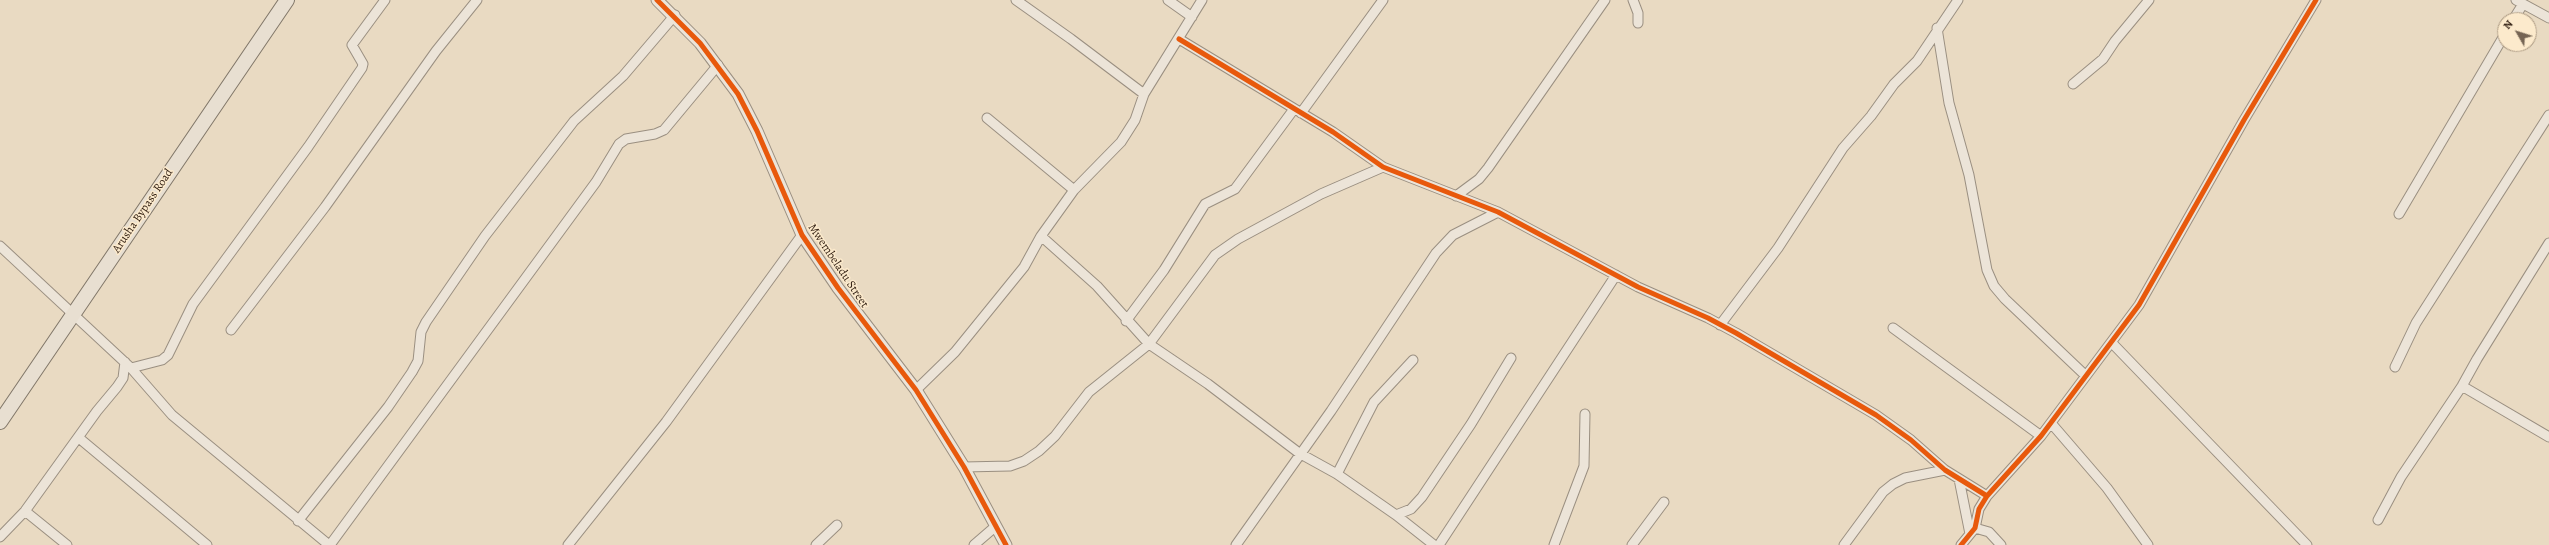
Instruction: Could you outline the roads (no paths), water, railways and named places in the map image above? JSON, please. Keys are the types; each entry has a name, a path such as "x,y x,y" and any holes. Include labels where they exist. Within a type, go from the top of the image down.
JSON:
{"main road":[{"name":"Arusha Bypass Road","path":"0,422 287,0"}],"street":[{"path":"128,365 162,360 168,355 193,304 308,147 362,68 363,64 352,45 385,0"},
{"path":"231,330 325,207 436,51 477,0"},
{"name":"Mwembeladu Street","path":"657,0 675,15 718,65 738,94 757,131 802,235 838,288 916,390 964,467 1006,545"},
{"path":"1016,0 1144,94"},
{"path":"1168,0 1192,18"},
{"path":"916,390 955,352 1020,272 1041,236 1074,190 1121,142 1135,120 1144,94 1202,0"},
{"path":"1126,321 1164,270 1205,204 1235,189 1382,0"},
{"path":"1456,196 1479,179 1488,168 1605,0"},
{"path":"1633,0 1638,13 1638,23"},
{"path":"1720,325 1778,248 1843,148 1871,116 1894,84 1917,61 1958,0"},
{"path":"2073,84 2103,59 2115,41 2149,0"},
{"path":"1961,545 1973,531 1979,509 1987,496 2041,436 2112,343 2157,278 2244,120 2316,0"},
{"path":"2516,12 2519,2 2549,18"},
{"path":"298,521 388,407 412,372 418,361 421,332 426,322 485,236 574,121 622,76 675,15"},
{"path":"1938,28 1949,103 1969,175 1990,275 1994,286 2005,299 2086,376"},
{"path":"1179,39 1333,132 1383,167 1498,212 1616,275 1720,325 1876,415 1911,440 1945,470 1987,496"},
{"path":"2399,214 2497,48"},
{"path":"0,246 74,313 128,365 172,415 298,521 330,545 596,182 619,144 626,138 655,134 664,130 718,65"},
{"path":"2396,367 2416,323 2549,115"},
{"path":"987,118 1074,190"},
{"path":"964,467 1010,466 1024,461 1039,451 1055,436 1089,392 1148,344 1215,255 1238,239 1321,194 1383,167"},
{"path":"1236,545 1331,411 1436,253 1453,235 1498,212"},
{"path":"568,545 666,422 802,235"},
{"path":"1041,236 1097,286 1126,321 1148,344 1208,384 1300,453 1336,474 1396,515 1434,545"},
{"path":"2378,520 2402,477 2462,386 2477,359 2549,243"},
{"path":"1439,545 1616,275"},
{"path":"1893,328 2041,436"},
{"path":"2112,343 2307,545"},
{"path":"1396,515 1411,509 1422,497 1471,424 1511,358"},
{"path":"1336,474 1374,402 1413,360"},
{"path":"0,537 25,511 97,411 123,378 128,365"},
{"path":"2462,386 2549,437"},
{"path":"1554,545 1584,466 1585,414"},
{"path":"2051,423 2107,488 2148,545"},
{"path":"79,438 208,545"},
{"path":"1844,545 1883,492 1893,484 1905,478 1945,470"},
{"path":"1959,479 1973,531"},
{"path":"1632,545 1664,502"},
{"path":"25,511 67,545"},
{"path":"816,545 837,526"},
{"path":"974,545 996,526"},
{"path":"1973,531 1989,532 2001,545"}]}
